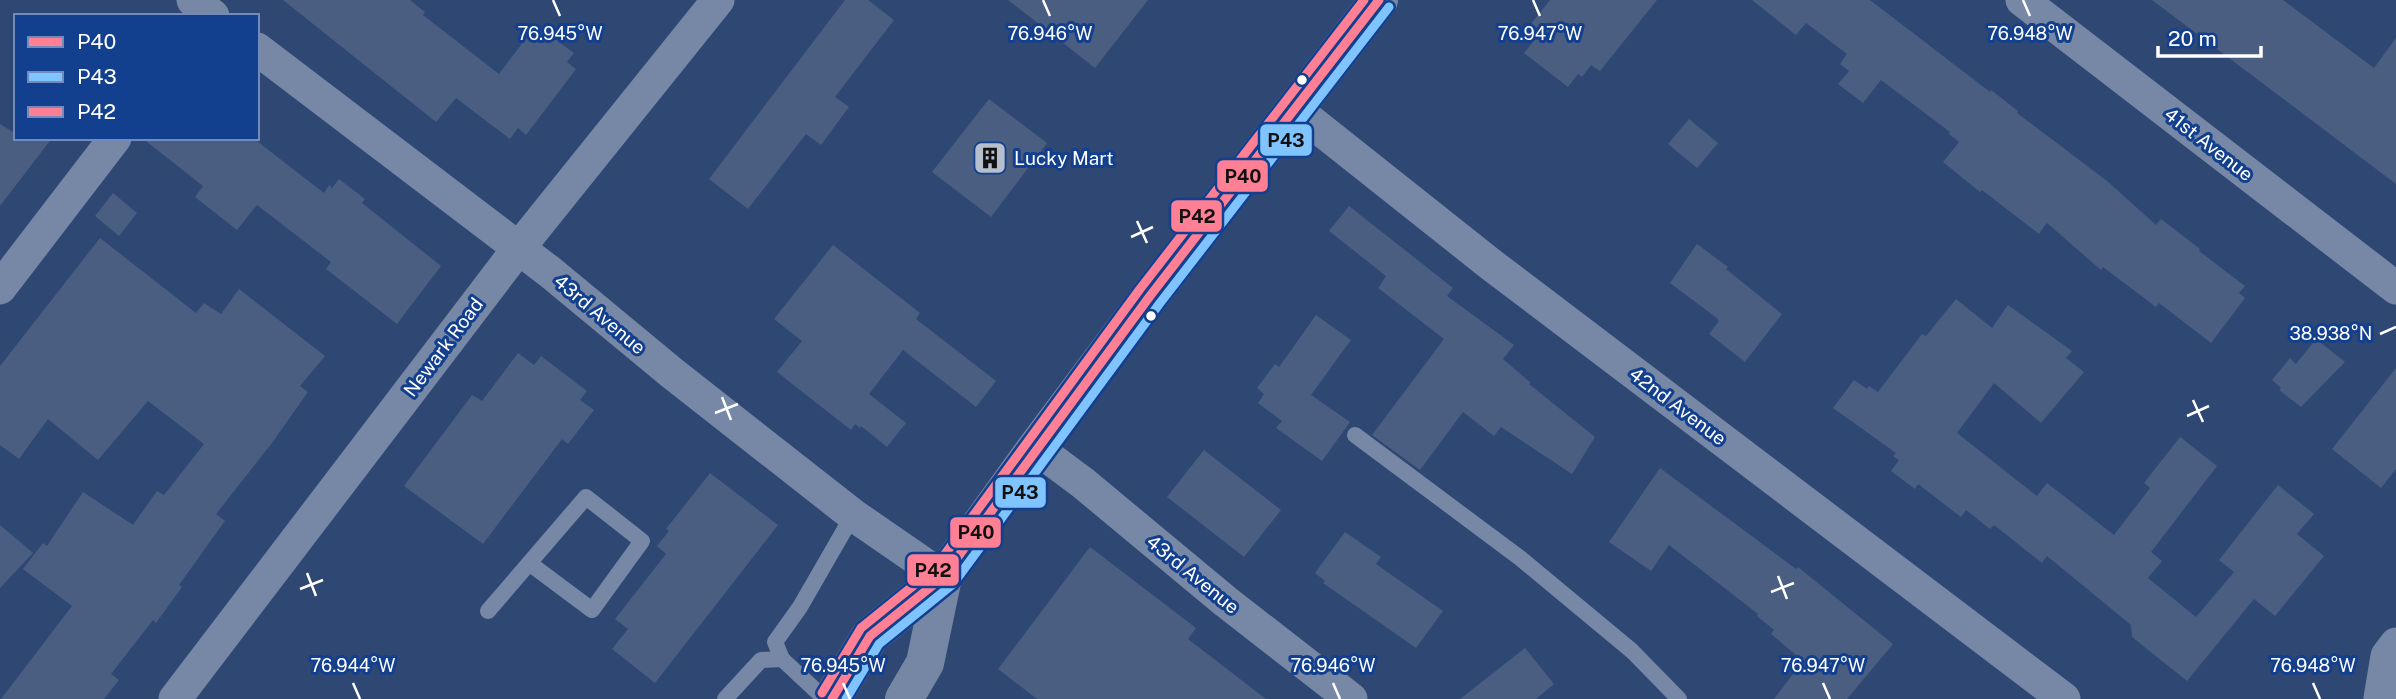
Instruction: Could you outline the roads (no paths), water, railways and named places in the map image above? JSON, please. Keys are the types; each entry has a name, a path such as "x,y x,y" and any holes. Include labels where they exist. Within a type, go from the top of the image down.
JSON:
{"main road":[{"path":"832,699 870,636 943,577 1150,296 1378,0"},
{"path":"904,699 925,663 943,577"}],"street":[{"name":"Newark Road","path":"175,699 518,249 718,0"},
{"name":"41st Avenue","path":"2022,0 2396,288"},
{"name":"43rd Avenue","path":"259,51 550,272 672,373 853,515 943,577"},
{"name":"42nd Avenue","path":"1295,110 1489,263 2064,699"},
{"path":"0,288 112,140"},
{"name":"43rd Avenue","path":"1036,448 1351,699"},
{"path":"2396,644 2387,656 2380,699 2396,694"}],"lane":[{"path":"1354,435 1520,558 1632,651 1679,699"},
{"path":"488,611 529,563 586,497 642,541 592,610 529,563"},
{"path":"825,699 782,659 775,642 800,607 853,515"},
{"path":"725,699 761,660 782,659"}],"place":[{"name":"Lucky Mart","path":"990,158"}]}
